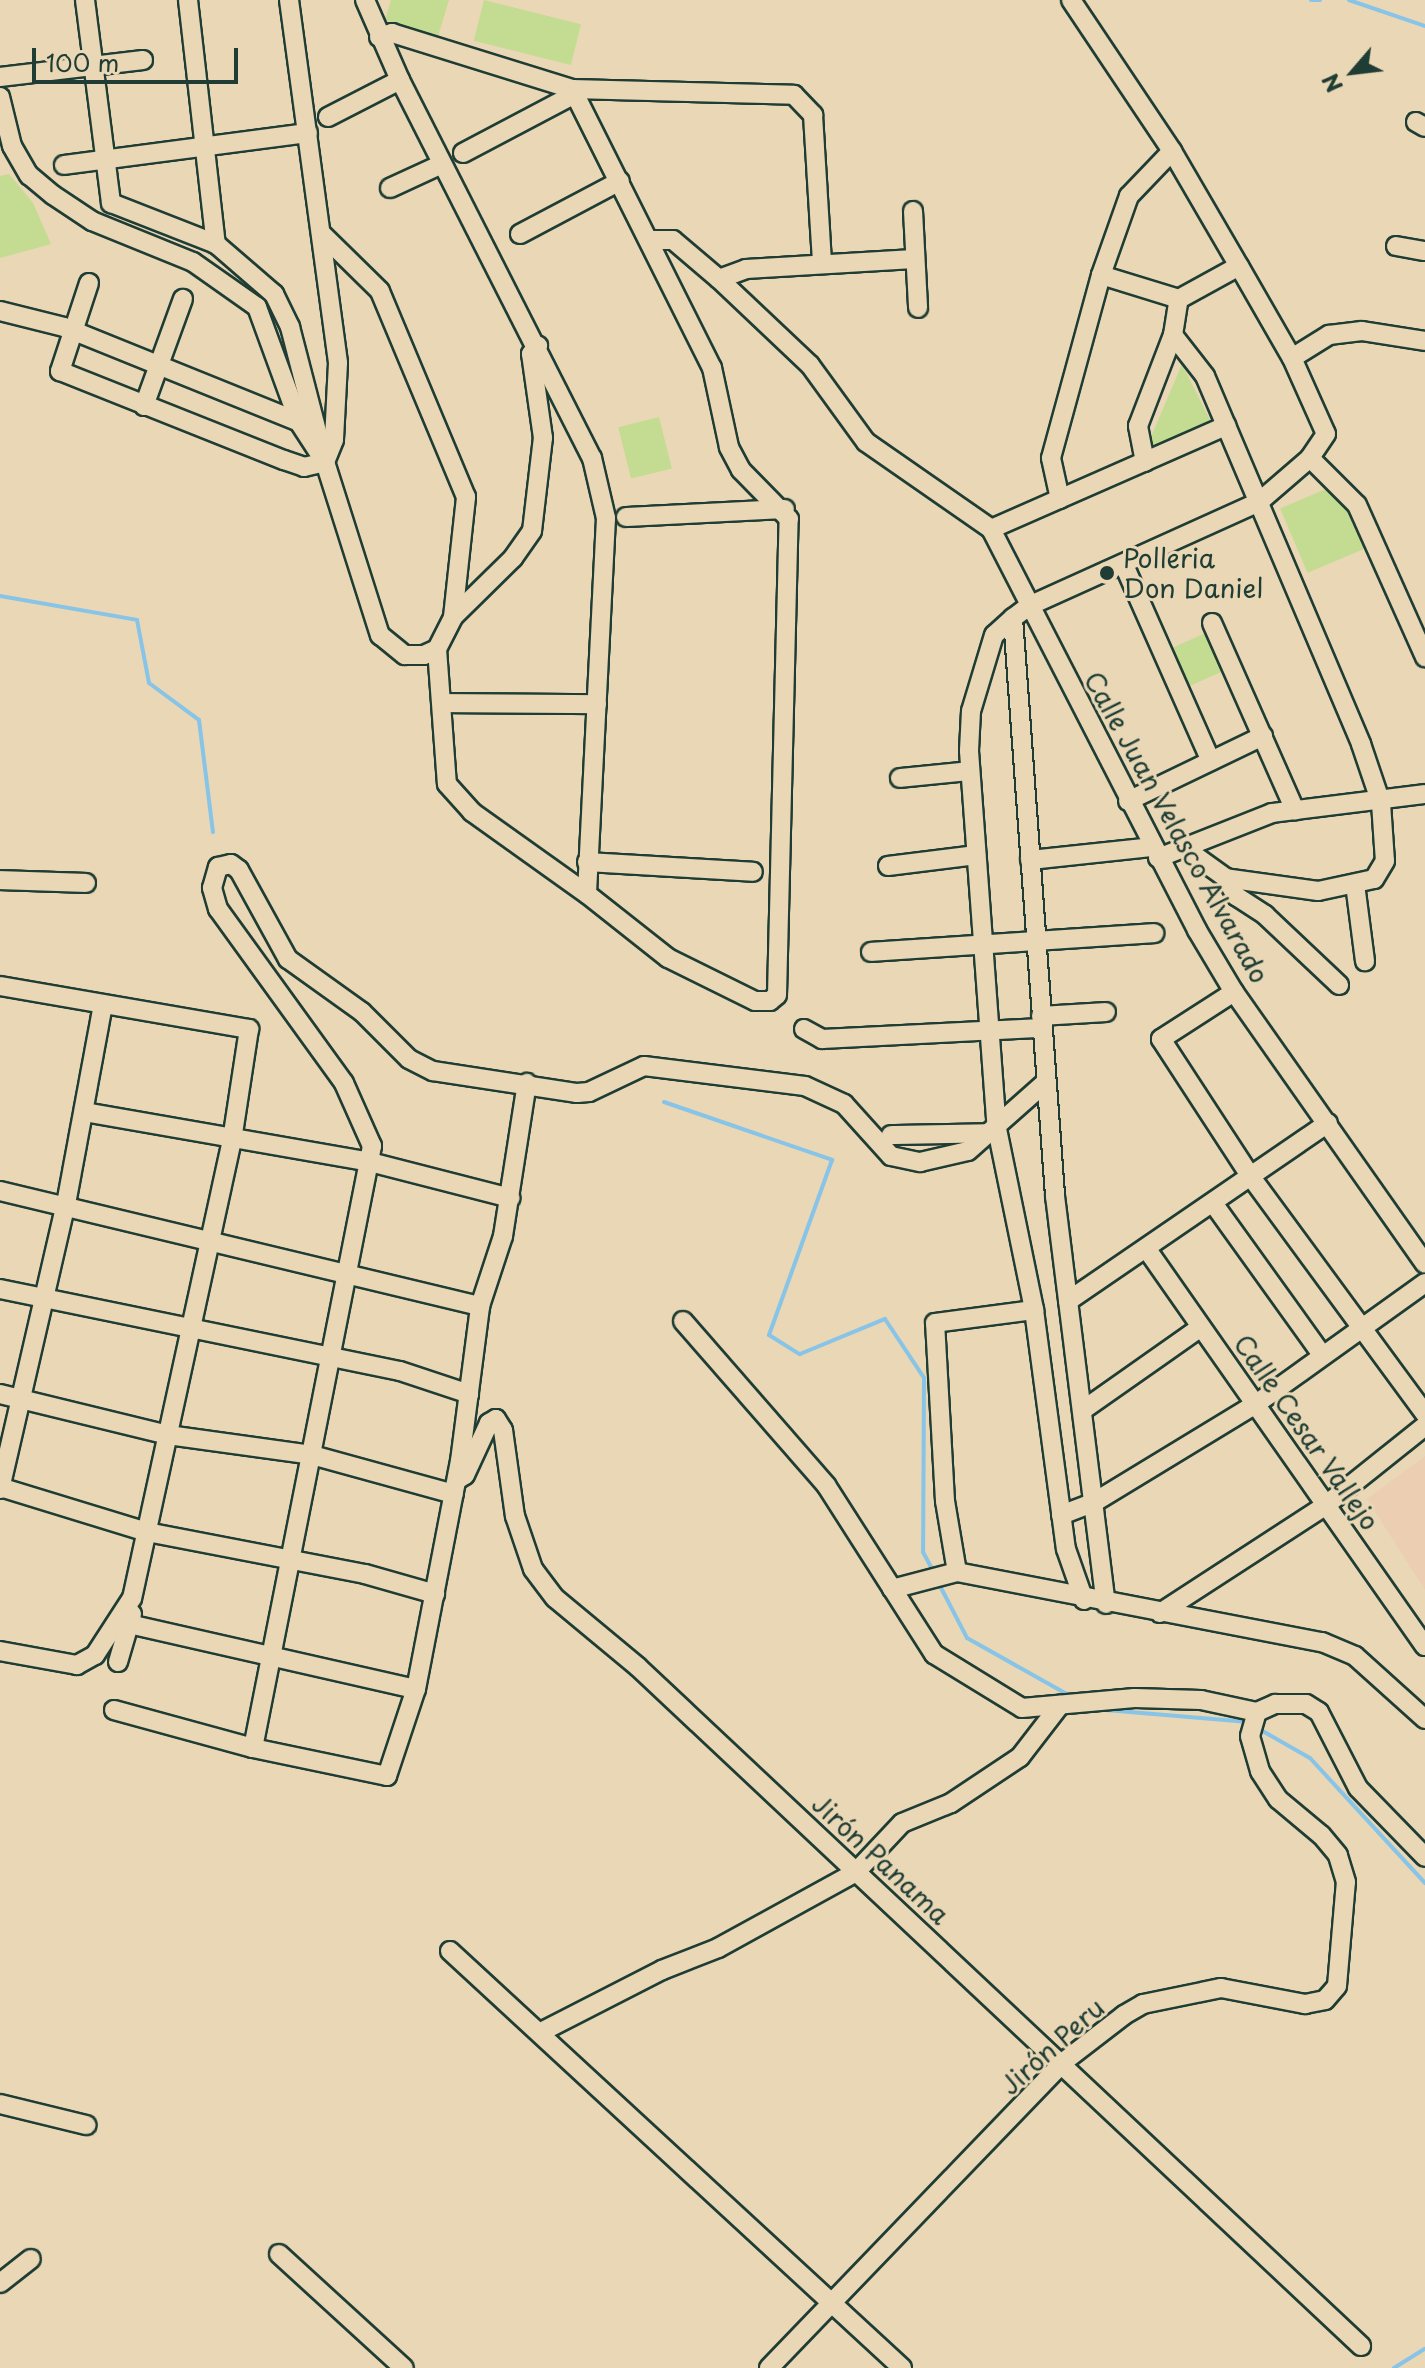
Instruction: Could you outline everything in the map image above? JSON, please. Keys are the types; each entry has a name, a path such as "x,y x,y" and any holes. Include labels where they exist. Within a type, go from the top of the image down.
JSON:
{"street":[{"path":"85,0 96,65 111,203 216,244 274,294 290,327 325,462 380,635 414,657 437,649"},
{"path":"188,0 216,244"},
{"path":"289,0 338,363 334,440 325,462"},
{"path":"365,0 400,80 538,346 592,458 606,518 587,894"},
{"path":"1071,0 1172,151 1292,358 1326,434 1310,458 1259,502 1029,606 1013,618 994,635 971,711 970,771 995,1131 1034,1310 1061,1515 1084,1600"},
{"path":"379,37 392,33 573,91 794,95 813,115 822,261"},
{"path":"0,77 143,60"},
{"path":"328,117 400,80"},
{"path":"463,153 573,91"},
{"path":"538,346 531,354 543,438 532,531 513,558 453,617 437,649 444,703 447,784 472,812 587,894 668,958 755,1001 777,995 789,519 785,509 741,470 729,447 712,368 573,91"},
{"path":"0,97 12,146 29,175 53,195 92,221 193,262 257,307 299,422 325,462"},
{"path":"64,165 308,133"},
{"path":"1060,499 1051,458 1101,275 1129,196 1172,151"},
{"path":"390,188 442,164"},
{"path":"520,234 620,181"},
{"path":"913,211 918,308"},
{"path":"321,233 380,291 459,474 466,497 453,617"},
{"path":"650,240 673,240 810,365 866,442 991,529 1226,426"},
{"path":"1396,246 1425,251"},
{"path":"719,279 746,269 822,261 914,259"},
{"path":"1101,275 1179,299 1239,266"},
{"path":"89,283 60,371 304,467 325,462"},
{"path":"144,406 183,299"},
{"path":"1145,462 1138,426 1173,335 1179,299"},
{"path":"0,311 71,331 161,363 299,422"},
{"path":"1292,358 1329,335 1362,331 1425,341"},
{"path":"1173,335 1205,376 1361,744 1381,803 1383,868 1374,879 1318,891 1226,878"},
{"path":"1310,458 1357,505 1425,656"},
{"path":"626,517 785,509"},
{"name":"Calle Juan Velasco Alvarado","path":"991,529 1155,853 1234,992 1425,1264"},
{"path":"1124,565 1211,761"},
{"path":"1013,618 1046,1082 1068,1301 1106,1604"},
{"path":"1212,623 1295,810"},
{"path":"444,703 597,704"},
{"path":"1128,801 1263,736"},
{"path":"900,778 970,771"},
{"path":"1030,860 1187,850 1211,835 1295,810 1381,803 1425,794"},
{"path":"1187,850 1226,878 1236,896 1265,915 1339,985"},
{"path":"888,866 976,855"},
{"path":"587,862 753,872"},
{"path":"253,1748 370,1162 368,1129 344,1083 218,909 212,888 214,872 223,865 239,870 288,959 362,1012 409,1059 433,1071 589,1092 644,1066 805,1086 844,1104 879,1147 905,1161 968,1151 995,1131 1046,1082"},
{"path":"0,880 86,883"},
{"path":"1355,884 1365,961"},
{"path":"871,952 983,942 1154,933"},
{"path":"0,986 249,1029 232,1140 132,1598 95,1655 77,1665 0,1651"},
{"path":"1234,992 1161,1039 1251,1177 1425,1414"},
{"path":"103,1005 66,1204 0,1488 147,1532 292,1559 435,1594"},
{"path":"804,1029 822,1039 990,1030 1106,1012"},
{"path":"114,1710 253,1748 387,1776 416,1689 455,1487 480,1306 503,1236 527,1083"},
{"path":"84,1112 370,1162 510,1198"},
{"path":"1068,1301 1328,1123"},
{"path":"891,1135 995,1131"},
{"path":"0,1191 349,1271 480,1306"},
{"path":"1213,1203 1323,1356"},
{"name":"Calle Cesar Vallejo","path":"1146,1248 1425,1646"},
{"path":"1061,1515 1093,1503 1256,1404 1425,1283"},
{"path":"0,1289 190,1332 400,1371 469,1394"},
{"path":"943,1575 945,1501 935,1323 1034,1310"},
{"path":"683,1321 826,1485 934,1654 1022,1708 1175,1699 1257,1712 1275,1704 1306,1704 1319,1712 1358,1788 1425,1857"},
{"path":"1083,1410 1201,1327"},
{"path":"0,1394 168,1435 312,1455 455,1487"},
{"name":"Jirón Panama","path":"455,1487 465,1475 489,1423 496,1419 503,1430 515,1516 533,1569 555,1598 638,1667 1361,2346"},
{"path":"1160,1613 1326,1505 1425,1426"},
{"path":"892,1589 943,1575 1322,1642 1355,1656 1425,1719"},
{"path":"118,1662 137,1602 132,1598"},
{"path":"129,1624 416,1689"},
{"path":"541,2032 662,1970 718,1948 856,1872 902,1823 951,1803 1020,1757 1060,1705"},
{"name":"Jirón Peru","path":"769,2368 1062,2063 1143,2004 1221,1988 1305,2004 1325,2000 1337,1986 1346,1882 1338,1855 1278,1799 1260,1771 1250,1736 1257,1712"},
{"path":"450,1951 902,2368"},
{"path":"0,2104 86,2125"},
{"path":"279,2254 404,2368"},
{"path":"0,2283 31,2259"}],"shaded area":[{"path":"1425,1456 1425,1590 1367,1499"}],"green space":[{"path":"391,0 449,0 438,36 385,20"},
{"path":"484,0 581,24 571,65 474,41"},
{"path":"9,174 33,203 51,244 0,258 0,176"},
{"path":"1182,364 1211,422 1151,451 1148,444"},
{"path":"659,417 672,468 631,479 618,427"},
{"path":"1340,483 1367,547 1308,573 1280,508"},
{"path":"1208,632 1225,670 1186,688 1169,649"}],"waterway":[{"path":"1311,0 1320,0"},
{"path":"1349,0 1425,26"},
{"path":"0,596 137,620 149,683 199,720 213,832"},
{"path":"664,1102 832,1160 769,1335 800,1354 885,1319 924,1378 923,1552 933,1571"},
{"path":"938,1582 967,1638 1072,1697"},
{"path":"1094,1709 1248,1722"},
{"path":"1259,1729 1310,1758 1425,1883"},
{"path":"1394,2368 1425,2349"}],"place":[{"name":"Polleria Don Daniel","path":"1107,573"}]}
